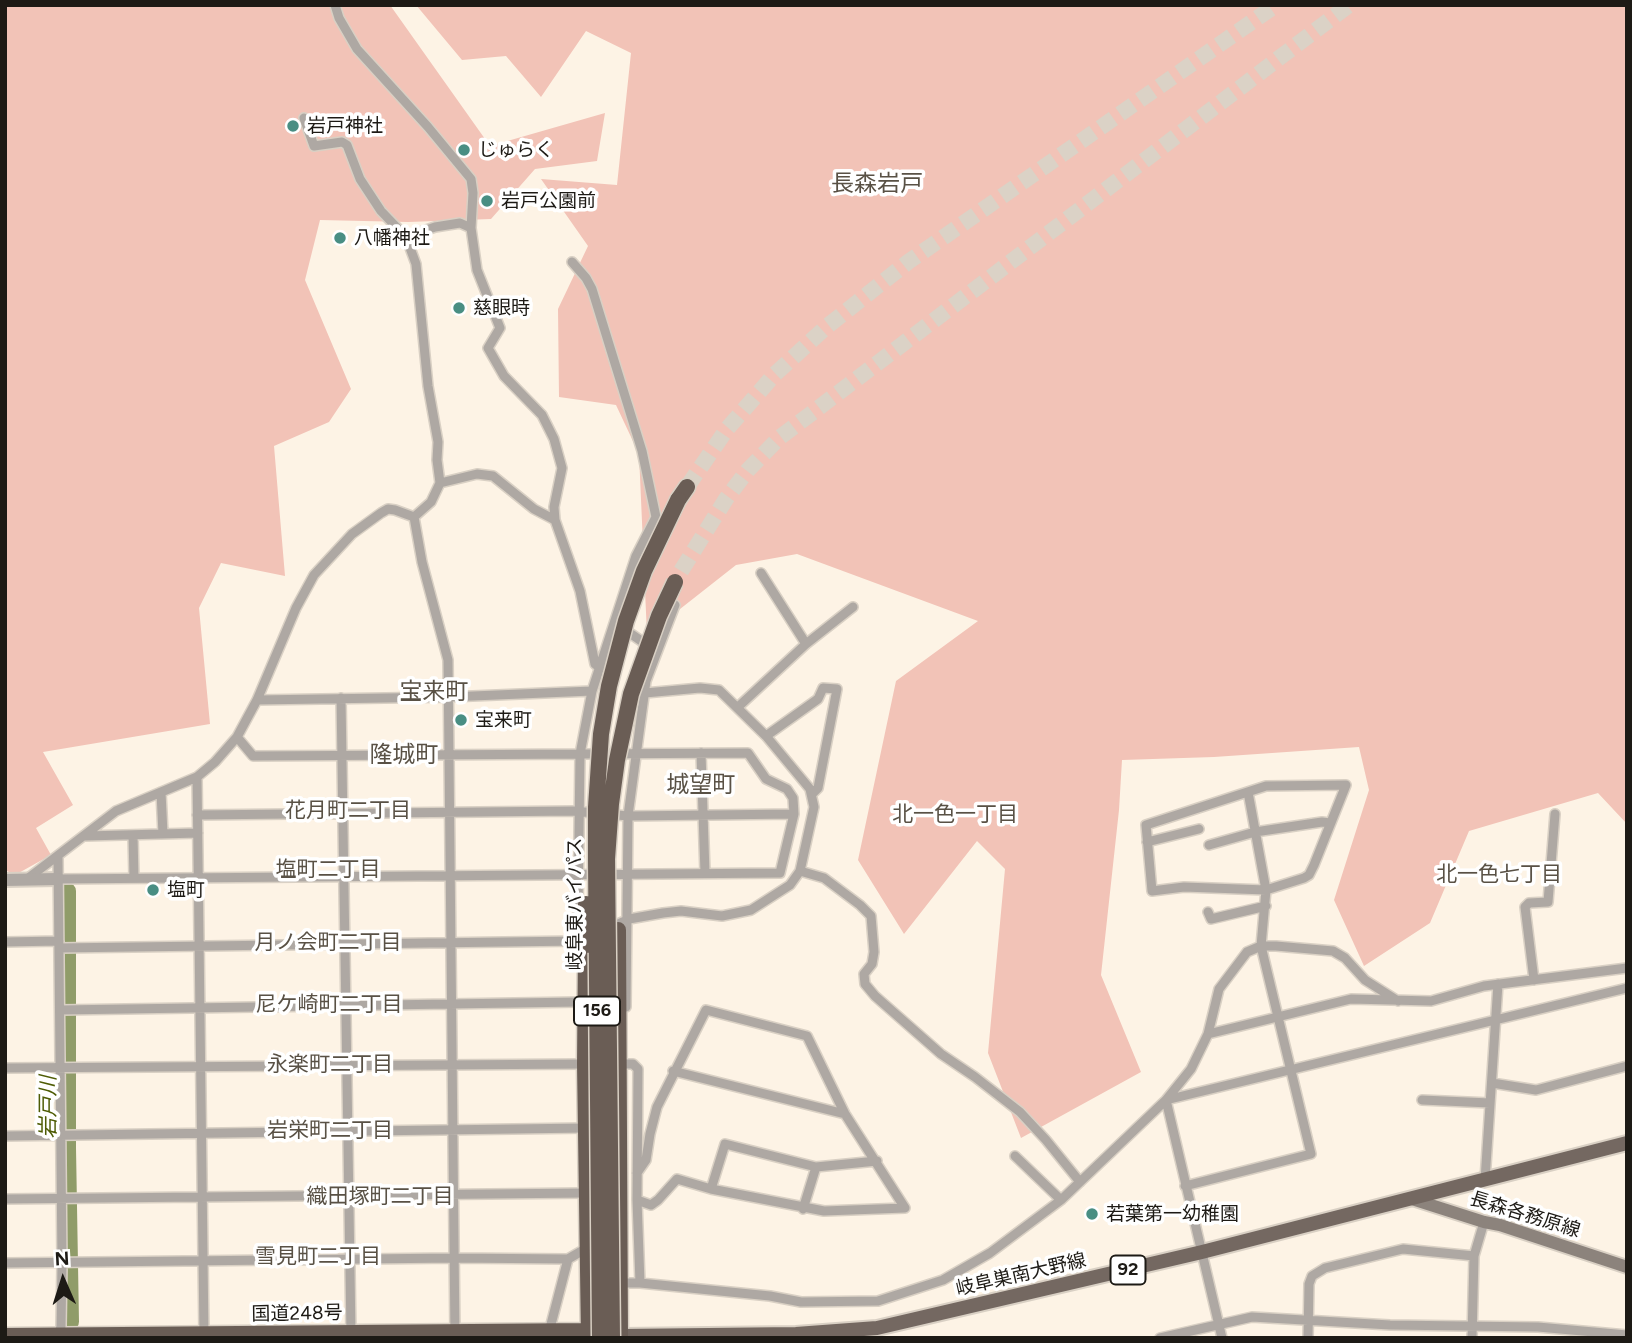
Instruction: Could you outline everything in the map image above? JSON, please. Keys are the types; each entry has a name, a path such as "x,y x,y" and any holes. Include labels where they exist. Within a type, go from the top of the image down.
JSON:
{"highway":[{"name":"岐阜東バイパス","path":"593,1336 596,807 601,734 609,685 637,586 682,493"},
{"name":"岐阜東バイパス","path":"615,1337 607,859 613,786 624,721 644,656 678,576"},
{"name":"156","path":"593,1336 587,1248 582,943 587,801 597,713 601,693 609,685"},
{"name":"156","path":"615,1337 619,1283 619,1064 623,925 621,775 627,735 624,721"},
{"name":"国道248号","path":"5,1336 205,1337 549,1332 615,1337"}],"main road":[{"name":"岐阜巣南大野線","path":"615,1337 796,1336 877,1328 1202,1252 1627,1143"},
{"name":"長森各務原線","path":"1412,1199 1627,1267"}],"street":[{"path":"335,5 339,18 357,49 471,178 471,228 477,270 500,328 488,348 504,376 542,415 554,439 562,468 554,508 555,520 580,592 595,664 600,668"},
{"path":"304,118 314,146 342,142 348,145 360,178 381,211 406,237 416,264 428,386 438,442 440,483 431,502 414,517"},
{"path":"406,237 435,227 460,223 471,228"},
{"path":"572,262 592,289 642,451 656,517 636,556 592,691 580,754 578,874 582,943 579,1042 585,1064"},
{"path":"440,483 478,474 493,476 534,509 555,520"},
{"path":"13,878 58,857 116,811 197,777 215,762 237,737 257,700 296,608 314,575 352,534 381,513 388,509 414,517"},
{"path":"414,517 417,541 448,660 455,1335"},
{"path":"761,573 806,644"},
{"path":"623,925 629,874 628,817 646,681 675,605"},
{"path":"738,708 806,644 853,607"},
{"path":"615,622 657,652"},
{"path":"5,942 99,948 451,942 582,943 623,925 681,911 722,916 751,910 790,885 800,872 814,807 812,793 766,736 719,690 700,688 645,693"},
{"path":"766,736 818,699 823,688 837,689 818,788 812,793"},
{"path":"257,700 449,697 592,691"},
{"path":"341,698 351,1334"},
{"path":"13,878 780,873 794,814 793,798 787,789 766,779 748,753 253,756 237,737"},
{"path":"701,753 705,873"},
{"path":"197,777 205,1337"},
{"path":"1346,785 1309,875 1266,890 1184,887 1152,891 1146,825 1248,792 1266,786 1346,785"},
{"path":"161,792 163,834"},
{"path":"1185,1186 1311,1154 1261,946 1266,890 1248,792"},
{"path":"197,815 578,811 628,817 794,814"},
{"path":"1534,980 1525,907 1529,903 1548,902 1555,814"},
{"path":"1209,845 1255,832 1330,823"},
{"path":"1147,842 1199,830"},
{"path":"86,836 198,833"},
{"path":"133,835 134,878"},
{"path":"56,1337 61,1327 63,1263 58,857"},
{"path":"800,872 824,878 871,916 874,951 872,964 864,974 864,984 874,996 941,1054 1020,1112 1080,1182"},
{"path":"1208,912 1211,919 1266,906"},
{"path":"619,1283 770,1296 801,1302 878,1301 943,1280 990,1253 1061,1200 1166,1100 1191,1069 1208,1034 1219,989 1242,955 1261,946 1334,951 1345,958 1365,981 1398,1001"},
{"path":"1208,1034 1351,999 1431,1001 1473,988 1627,968"},
{"path":"1485,1180 1498,984"},
{"path":"1166,1100 1627,988"},
{"path":"61,1010 579,1002"},
{"path":"637,1173 646,1160 649,1134 657,1107 706,1010 807,1036 845,1114 905,1208 838,1212 803,1209 677,1179 651,1205 637,1200"},
{"path":"5,1068 633,1064 638,1069 637,1200 640,1283"},
{"path":"1492,1083 1536,1090 1627,1066"},
{"path":"673,1071 845,1114"},
{"path":"1166,1100 1222,1338"},
{"path":"1422,1100 1490,1104"},
{"path":"5,1136 586,1128"},
{"path":"711,1189 725,1144 816,1167 877,1161"},
{"path":"1015,1156 1061,1200"},
{"path":"803,1209 816,1167"},
{"path":"5,1199 586,1193"},
{"path":"1472,1333 1475,1256 1484,1222"},
{"path":"5,1263 568,1259 587,1248"},
{"path":"1308,1338 1309,1284 1312,1276 1325,1268 1403,1249 1475,1256"},
{"path":"549,1332 568,1259"},
{"path":"1160,1338 1252,1317 1472,1333 1538,1327 1627,1335"}],"shaded area":[{"path":"5,5 390,5 490,146 605,113 597,161 535,169 491,219 408,222 320,220 305,280 351,389 329,422 274,446 285,576 221,563 199,608 210,724 43,752 73,805 36,828 51,855 15,875 5,870"},
{"path":"416,5 1627,5 1627,824 1598,793 1469,831 1430,923 1364,966 1334,900 1369,790 1359,747 1122,760 1101,975 1141,1072 1021,1138 988,1053 1005,869 977,841 904,934 858,860 896,681 978,621 797,554 736,565 647,635 639,454 616,405 559,397 558,309 588,246 541,179 617,185 631,53 586,31 541,97 506,56 462,60"}],"waterway":[{"name":"岩戸川","path":"68,891 71,1322"}],"tunnel":[{"path":"687,487 727,429 774,375 825,328 908,262 1276,5"},
{"path":"681,571 726,499 748,470 779,438 1349,5"}],"place":[{"name":"岩戸神社","path":"293,126"},
{"name":"じゅらく","path":"464,150"},
{"name":"岩戸公園前","path":"487,201"},
{"name":"八幡神社","path":"340,238"},
{"name":"慈眼時","path":"459,308"},
{"name":"宝来町","path":"461,720"},
{"name":"塩町","path":"153,890"},
{"name":"若葉第一幼稚園","path":"1092,1214"}],"district":[{"name":"長森岩戸","path":"877,184"},
{"name":"宝来町","path":"434,692"},
{"name":"隆城町","path":"404,755"},
{"name":"城望町","path":"701,785"},
{"name":"花月町二丁目","path":"348,811"},
{"name":"北一色一丁目","path":"955,815"},
{"name":"塩町二丁目","path":"328,870"},
{"name":"北一色七丁目","path":"1499,875"},
{"name":"月ノ会町二丁目","path":"328,943"},
{"name":"尼ケ崎町二丁目","path":"329,1005"},
{"name":"永楽町二丁目","path":"330,1065"},
{"name":"岩栄町二丁目","path":"330,1131"},
{"name":"織田塚町二丁目","path":"380,1197"},
{"name":"雪見町二丁目","path":"318,1257"}]}
